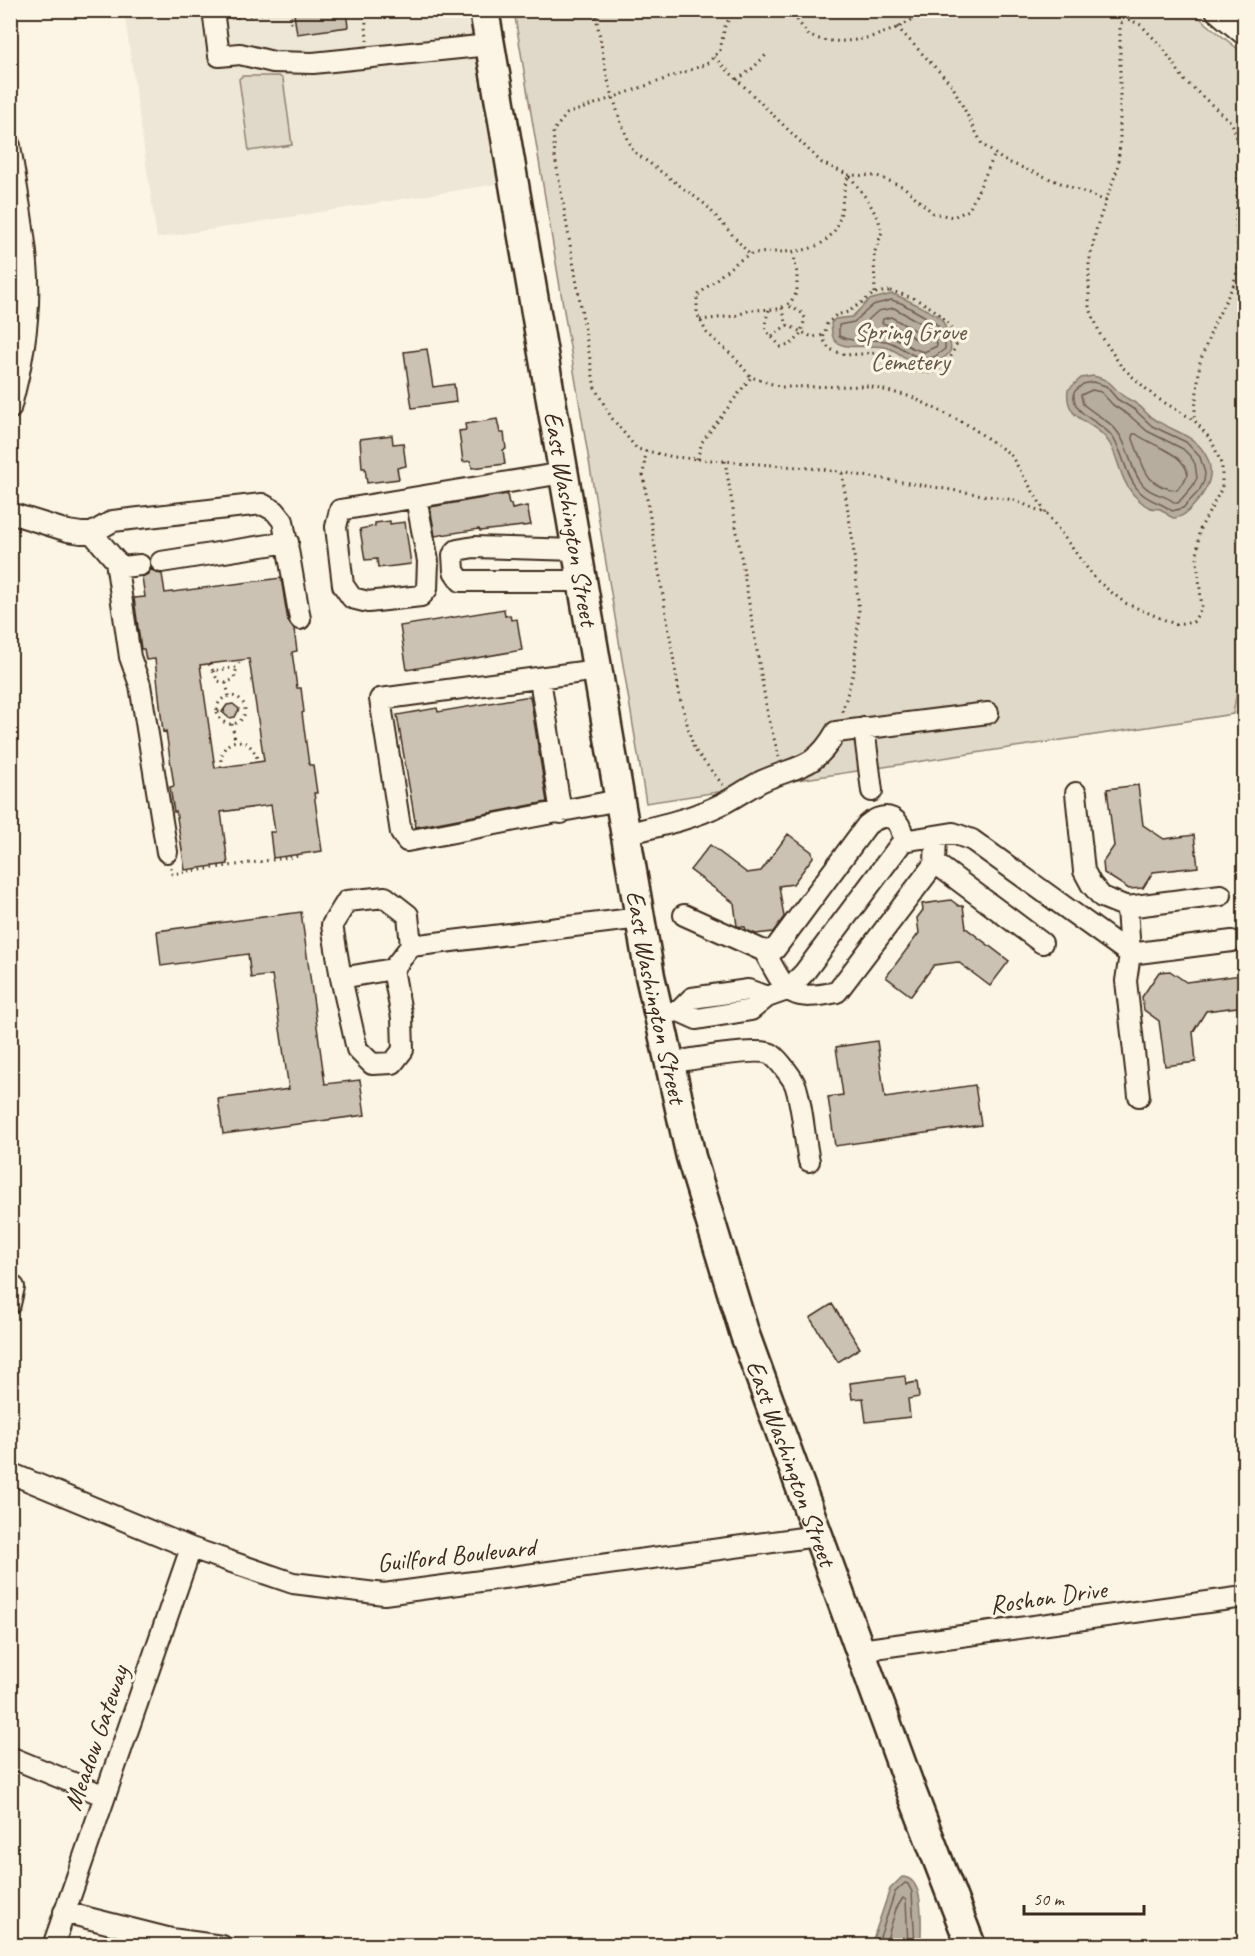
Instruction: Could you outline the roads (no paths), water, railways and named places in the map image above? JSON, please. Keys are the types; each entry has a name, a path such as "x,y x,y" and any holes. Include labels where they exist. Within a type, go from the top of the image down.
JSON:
{"highway":[{"name":"East Washington Street","path":"484,10 640,918 668,1012 669,1063 691,1157 744,1335 971,1946"}],"main road":[{"path":"1221,12 1245,32"}],"street":[{"path":"214,15 219,56 240,54 273,62 313,63 489,45"},
{"path":"10,146 17,232 28,265 26,336 20,376 10,409"},
{"path":"416,498 428,561 427,589 422,596 368,602 352,598 343,585 336,527 340,510 564,473"},
{"path":"10,513 68,531 92,533 113,520 262,504 275,511 283,521 300,619"},
{"path":"92,533 123,567 140,565"},
{"path":"161,562 288,542"},
{"path":"577,550 474,547 457,550 453,555 454,572 461,581 582,581"},
{"path":"116,561 130,657 140,685 166,852"},
{"path":"597,670 380,699 397,811 401,833 407,841 620,800"},
{"path":"540,679 561,813"},
{"path":"625,834 688,818 763,781 814,761 836,732 988,713"},
{"path":"864,728 872,790"},
{"path":"1076,794 1084,871 1102,897 1127,907 1221,895"},
{"path":"668,1012 697,1018 751,1010 767,997 787,990 804,973 903,841 903,831 896,820 887,817 876,817 867,825 775,949 764,951 684,915"},
{"path":"903,841 953,833 972,840 1130,954 1232,941"},
{"path":"764,951 787,990 800,995 815,996 837,992 935,863 936,836"},
{"path":"935,863 1042,943"},
{"path":"341,978 393,969 411,946 408,915 385,897 346,901 332,925 341,978 357,1049 372,1064 393,1063 403,1050 402,1018 393,969"},
{"path":"1127,907 1130,954 1126,981 1139,1096"},
{"path":"411,946 640,918"},
{"path":"669,1063 727,1054 761,1052 770,1054 796,1086 808,1161"},
{"name":"Guilford Boulevard","path":"10,1473 191,1548 293,1583 384,1594 818,1536"},
{"name":"Meadow Gateway","path":"53,1946 191,1548"},
{"name":"Roshon Drive","path":"860,1650 1245,1597"},
{"path":"10,1757 105,1796"},
{"path":"64,1912 171,1939 222,1946"}],"water":[{"path":"892,294 941,319 951,347 946,357 935,363 921,365 885,347 852,347 835,341 831,323 835,319 852,317 869,300"},
{"path":"1093,376 1108,381 1151,417 1184,435 1201,448 1209,464 1210,478 1199,499 1183,515 1173,518 1162,510 1148,507 1139,500 1125,482 1110,444 1104,436 1071,409 1068,390 1081,378"},
{"path":"902,1877 910,1879 919,1894 921,1945 871,1945 890,1889"}],"park label":[{"name":"Spring Grove Cemetery","path":"910,346"}]}
